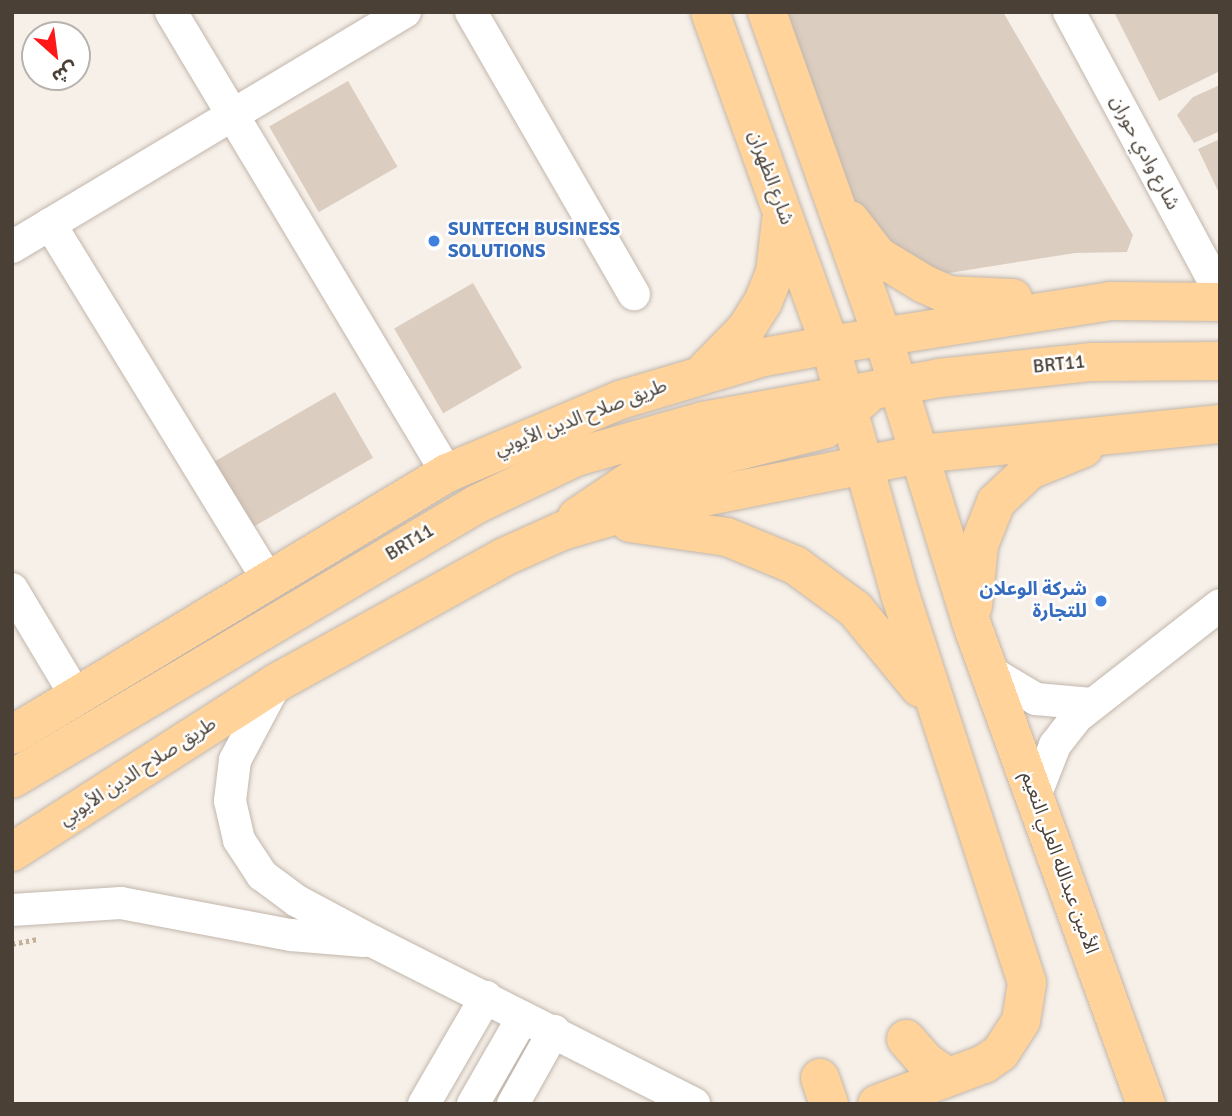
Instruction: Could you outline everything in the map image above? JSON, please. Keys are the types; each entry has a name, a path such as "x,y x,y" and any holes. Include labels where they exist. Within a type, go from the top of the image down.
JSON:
{"main road":[{"name":"شارع الظهران","path":"710,12 830,345 866,396"},
{"path":"768,12 883,337 866,396 862,466 1027,983 1027,1002 1012,1038 984,1065 877,1104"},
{"path":"835,202 878,256 949,295 1110,301"},
{"path":"700,375 746,329 763,302 781,240 781,208"},
{"name":"طريق صلاح الدين الأيوبي","path":"12,735 447,473 562,422 700,375 830,345 1110,301 1220,302"},
{"name":"BRT11","path":"12,779 477,504 576,457 702,421 1092,362 1220,361"},
{"path":"578,526 597,499 638,476 810,434 866,396"},
{"name":"الأمين عبدالله العلي النعيم","path":"866,396 920,454 971,622 1146,1104"},
{"name":"طريق صلاح الدين الأيوبي","path":"12,852 276,683 503,557 578,526 920,454 1135,429 1220,424"},
{"path":"971,622 985,523 1012,484 1051,461 1135,429"},
{"path":"578,526 691,529 727,537 795,565 826,585 880,635 943,721"},
{"path":"906,1039 915,1052 948,1077"}],"street":[{"path":"171,12 447,473"},
{"path":"12,247 405,12"},
{"path":"471,12 634,294"},
{"name":"شارع وادي حوران","path":"1069,12 1220,293"},
{"path":"50,224 268,580"},
{"path":"12,589 76,696"},
{"path":"1035,796 1055,745 1092,704 1220,605"},
{"path":"989,671 1036,699 1092,704"},
{"path":"276,683 235,760 230,801 239,841 262,875 278,888 372,941 694,1104"},
{"path":"12,910 121,903 317,939 372,941"},
{"path":"424,1104 486,998"},
{"path":"473,1104 523,1017"},
{"path":"513,1104 554,1031"}],"building":[{"path":"783,12 1003,12 1133,235 1127,252 1075,253 949,273 915,267 859,218"},
{"path":"1114,12 1220,12 1220,71 1159,101"},
{"path":"348,81 398,167 319,212 269,126"},
{"path":"1220,85 1220,131 1194,143 1177,115 1193,97"},
{"path":"1220,139 1220,195 1198,149"},
{"path":"473,283 522,368 443,413 394,328"},
{"path":"335,392 373,458 242,533 204,468"}],"place":[{"name":"SUNTECH BUSINESS SOLUTIONS","path":"434,241"},
{"name":"شركة الوعلان للتجارة","path":"1101,601"}]}
